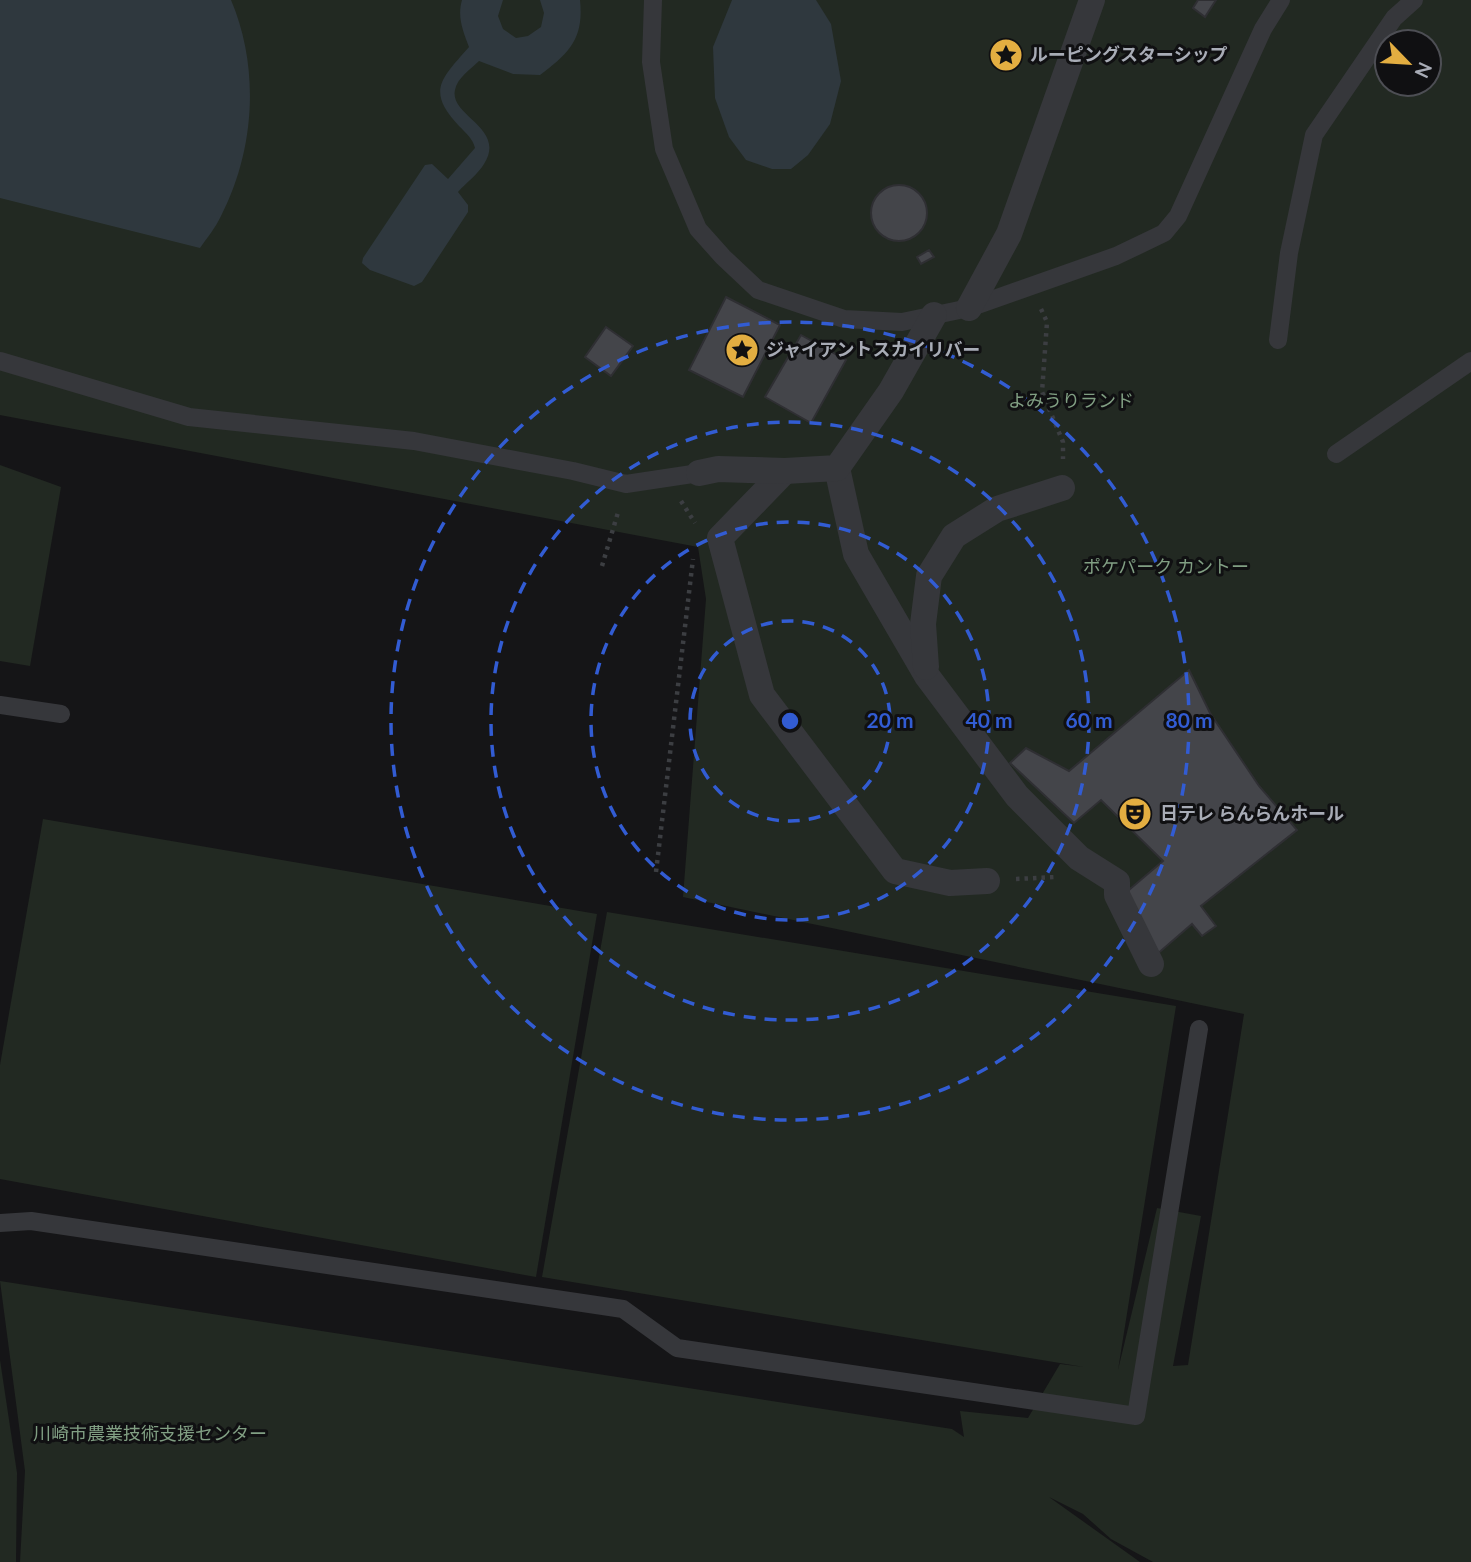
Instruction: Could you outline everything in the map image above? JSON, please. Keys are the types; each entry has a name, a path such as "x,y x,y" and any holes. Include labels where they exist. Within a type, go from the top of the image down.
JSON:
{"street":[{"path":"970,308 1009,234 1092,0"},
{"path":"934,315 891,391 837,468 856,555 927,676 1017,796 1079,858 1117,882 1117,895 1151,964"},
{"path":"699,473 718,469 785,471 837,468"},
{"path":"785,471 720,538 762,695 895,871 950,883 987,881"},
{"path":"927,676 923,624 929,576 954,537 997,509 1062,488"}],"lane":[{"path":"653,0 652,62 664,149 698,229 758,290 844,319 902,322 970,308 1116,256 1164,233 1178,216 1264,29 1281,0"},
{"path":"1278,340 1289,253 1314,135 1394,18 1414,0"},
{"path":"1336,454 1471,360"},
{"path":"0,361 189,417 414,441 573,471 626,484 699,473"},
{"path":"0,705 61,714"},
{"path":"0,1223 31,1221 623,1309 677,1348 1136,1416 1199,1029"}],"path":[{"path":"1032,286 1046,322 1042,392 1063,442 1062,488"},
{"path":"665,477 697,526"},
{"path":"602,566 626,484"},
{"path":"656,872 693,554"},
{"path":"987,881 1055,877 1066,881"}],"green space":[{"name":"よみうりランド","path":"0,0 1471,0 1471,1562 1153,1562 1111,1539 1083,1514 1049,1497 1140,1562 20,1562 25,1471 0,1281 952,1429 964,1437 960,1411 1028,1418 1060,1364 1084,1367 542,1277 607,912 1176,1006 1118,1370 1157,1208 1201,1216 1173,1366 1188,1365 1244,1014 683,897 706,599 698,547 0,415"},
{"path":"0,465 61,487 30,666 0,661"},
{"path":"43,819 597,914 536,1277 0,1179 0,1065"},
{"path":"0,1360 17,1473 16,1562 0,1562"}],"shaded area":[{"path":"0,0 231,0 240,26 250,81 247,137 232,191 219,220 200,248 0,198"},
{"path":"462,0 503,0 498,16 503,29 516,38 528,36 541,27 544,13 540,0 580,0 580,25 566,52 540,75 513,74 479,61 458,82 455,99 483,132 488,141 489,152 481,168 458,192 468,205 468,212 422,282 414,286 370,270 362,263 425,165 432,164 448,179 475,148 469,136 449,114 440,94 445,77 469,47 460,18"},
{"path":"732,0 816,0 831,24 841,81 830,124 808,155 791,169 772,169 746,160 729,137 715,98 713,47"}],"building":[{"path":"1198,0 1216,0 1205,17 1193,8"},
{"path":"899,185 910,187 919,193 925,202 925,224 919,233 910,239 899,241 888,239 879,233 873,224 871,213 873,202 879,193 888,187"},
{"path":"929,250 934,257 921,264 917,257"},
{"path":"726,297 780,325 743,397 689,370"},
{"path":"606,327 633,346 611,376 585,357"},
{"path":"801,335 846,360 811,423 765,397"},
{"path":"1189,670 1210,713 1259,786 1297,830 1201,906 1216,926 1202,936 1192,924 1155,956 1123,895 1163,861 1101,800 1074,823 1010,763 1026,748 1069,771"}],"place":[{"name":"ルーピングスターシップ","path":"1006,55"},
{"name":"ジャイアントスカイリバー","path":"742,350"},
{"name":"日テレ らんらんホール","path":"1135,814"}],"park label":[{"name":"ポケパーク カントー","path":"1166,567"},
{"name":"川崎市農業技術支援センター","path":"150,1434"}]}
